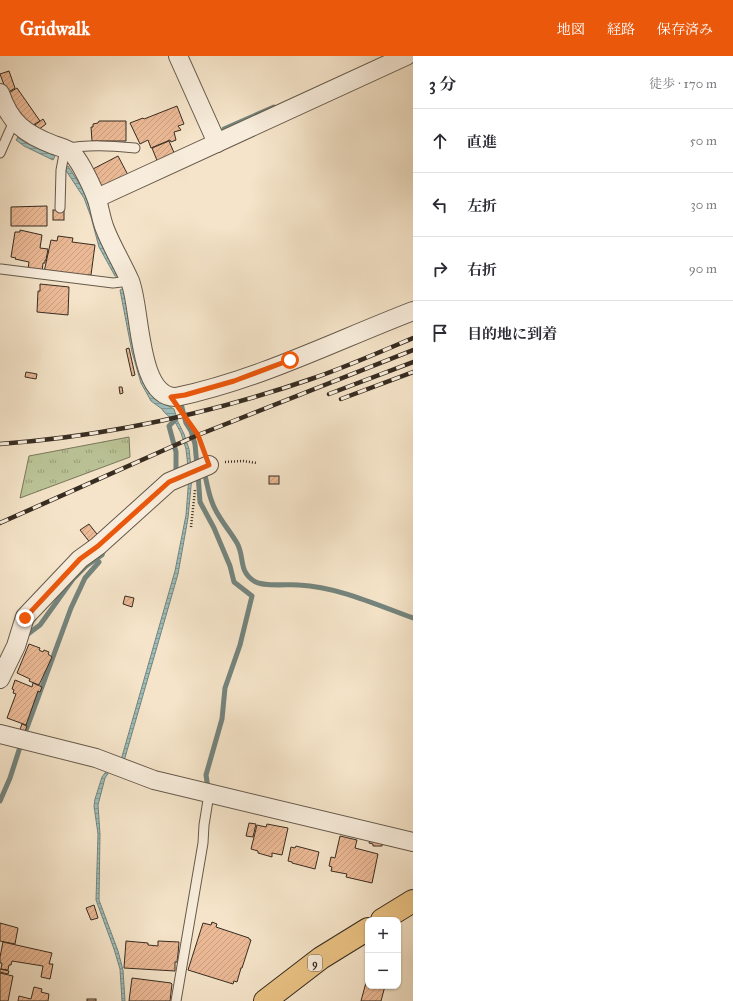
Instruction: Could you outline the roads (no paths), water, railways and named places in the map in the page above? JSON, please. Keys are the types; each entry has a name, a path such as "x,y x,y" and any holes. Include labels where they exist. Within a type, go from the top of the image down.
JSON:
{"highway":[{"path":"387,917 413,901"},
{"name":"9","path":"265,1001 321,958 365,930"}],"street":[{"path":"178,56 217,143"},
{"path":"97,198 406,56"},
{"path":"0,93 5,107 17,123 32,135 73,152 97,198 104,227 130,281 143,350 151,379 156,388 165,395 171,397 185,395 234,381 413,311"},
{"path":"0,679 16,646 25,618 80,559 98,546 169,482 202,468"},
{"path":"0,734 96,758 154,780 413,842"}],"lane":[{"path":"0,153 11,128 17,123"},
{"path":"60,208 61,170 65,149 75,147 115,146 135,148"},
{"path":"1,269 113,283 130,281"},
{"path":"176,1001 203,843 209,794"}],"water":[{"path":"18,137 26,143 55,156 53,160 24,146 16,140"},
{"path":"68,166 88,197 119,276 115,276 99,247 84,198 65,169"},
{"path":"124,288 145,382 154,398 174,409 189,449 192,476 188,518 178,574 124,761 121,760 175,571 186,515 189,476 186,449 181,433 175,422 162,409 151,401 141,383 132,352 120,290"},
{"path":"108,769 109,772 105,778 98,805 100,834 99,900 118,951 123,970 125,1001 122,1001 120,969 96,900 98,834 94,806 102,777"}],"waterway":[{"path":"224,129 274,107"},
{"path":"181,400 186,423 191,431 195,444 197,466"},
{"path":"175,420 169,426 176,452 176,474"},
{"path":"204,472 209,494 214,507 237,543 246,573 254,581 263,584 314,586 328,589 357,597 413,618"},
{"path":"198,474 200,502 214,528 230,566 234,582 252,596 240,645 225,688 222,719 206,775 208,788"},
{"path":"0,801 10,778 71,608 85,578 99,562 96,559 102,555 104,549"},
{"path":"24,637 40,625 73,579 86,566 96,559"}],"railway":[{"path":"0,444 120,429 237,402 314,378 352,364 413,338"},
{"path":"0,523 198,435 413,350"},
{"path":"329,394 413,362"},
{"path":"341,399 413,372"}]}
